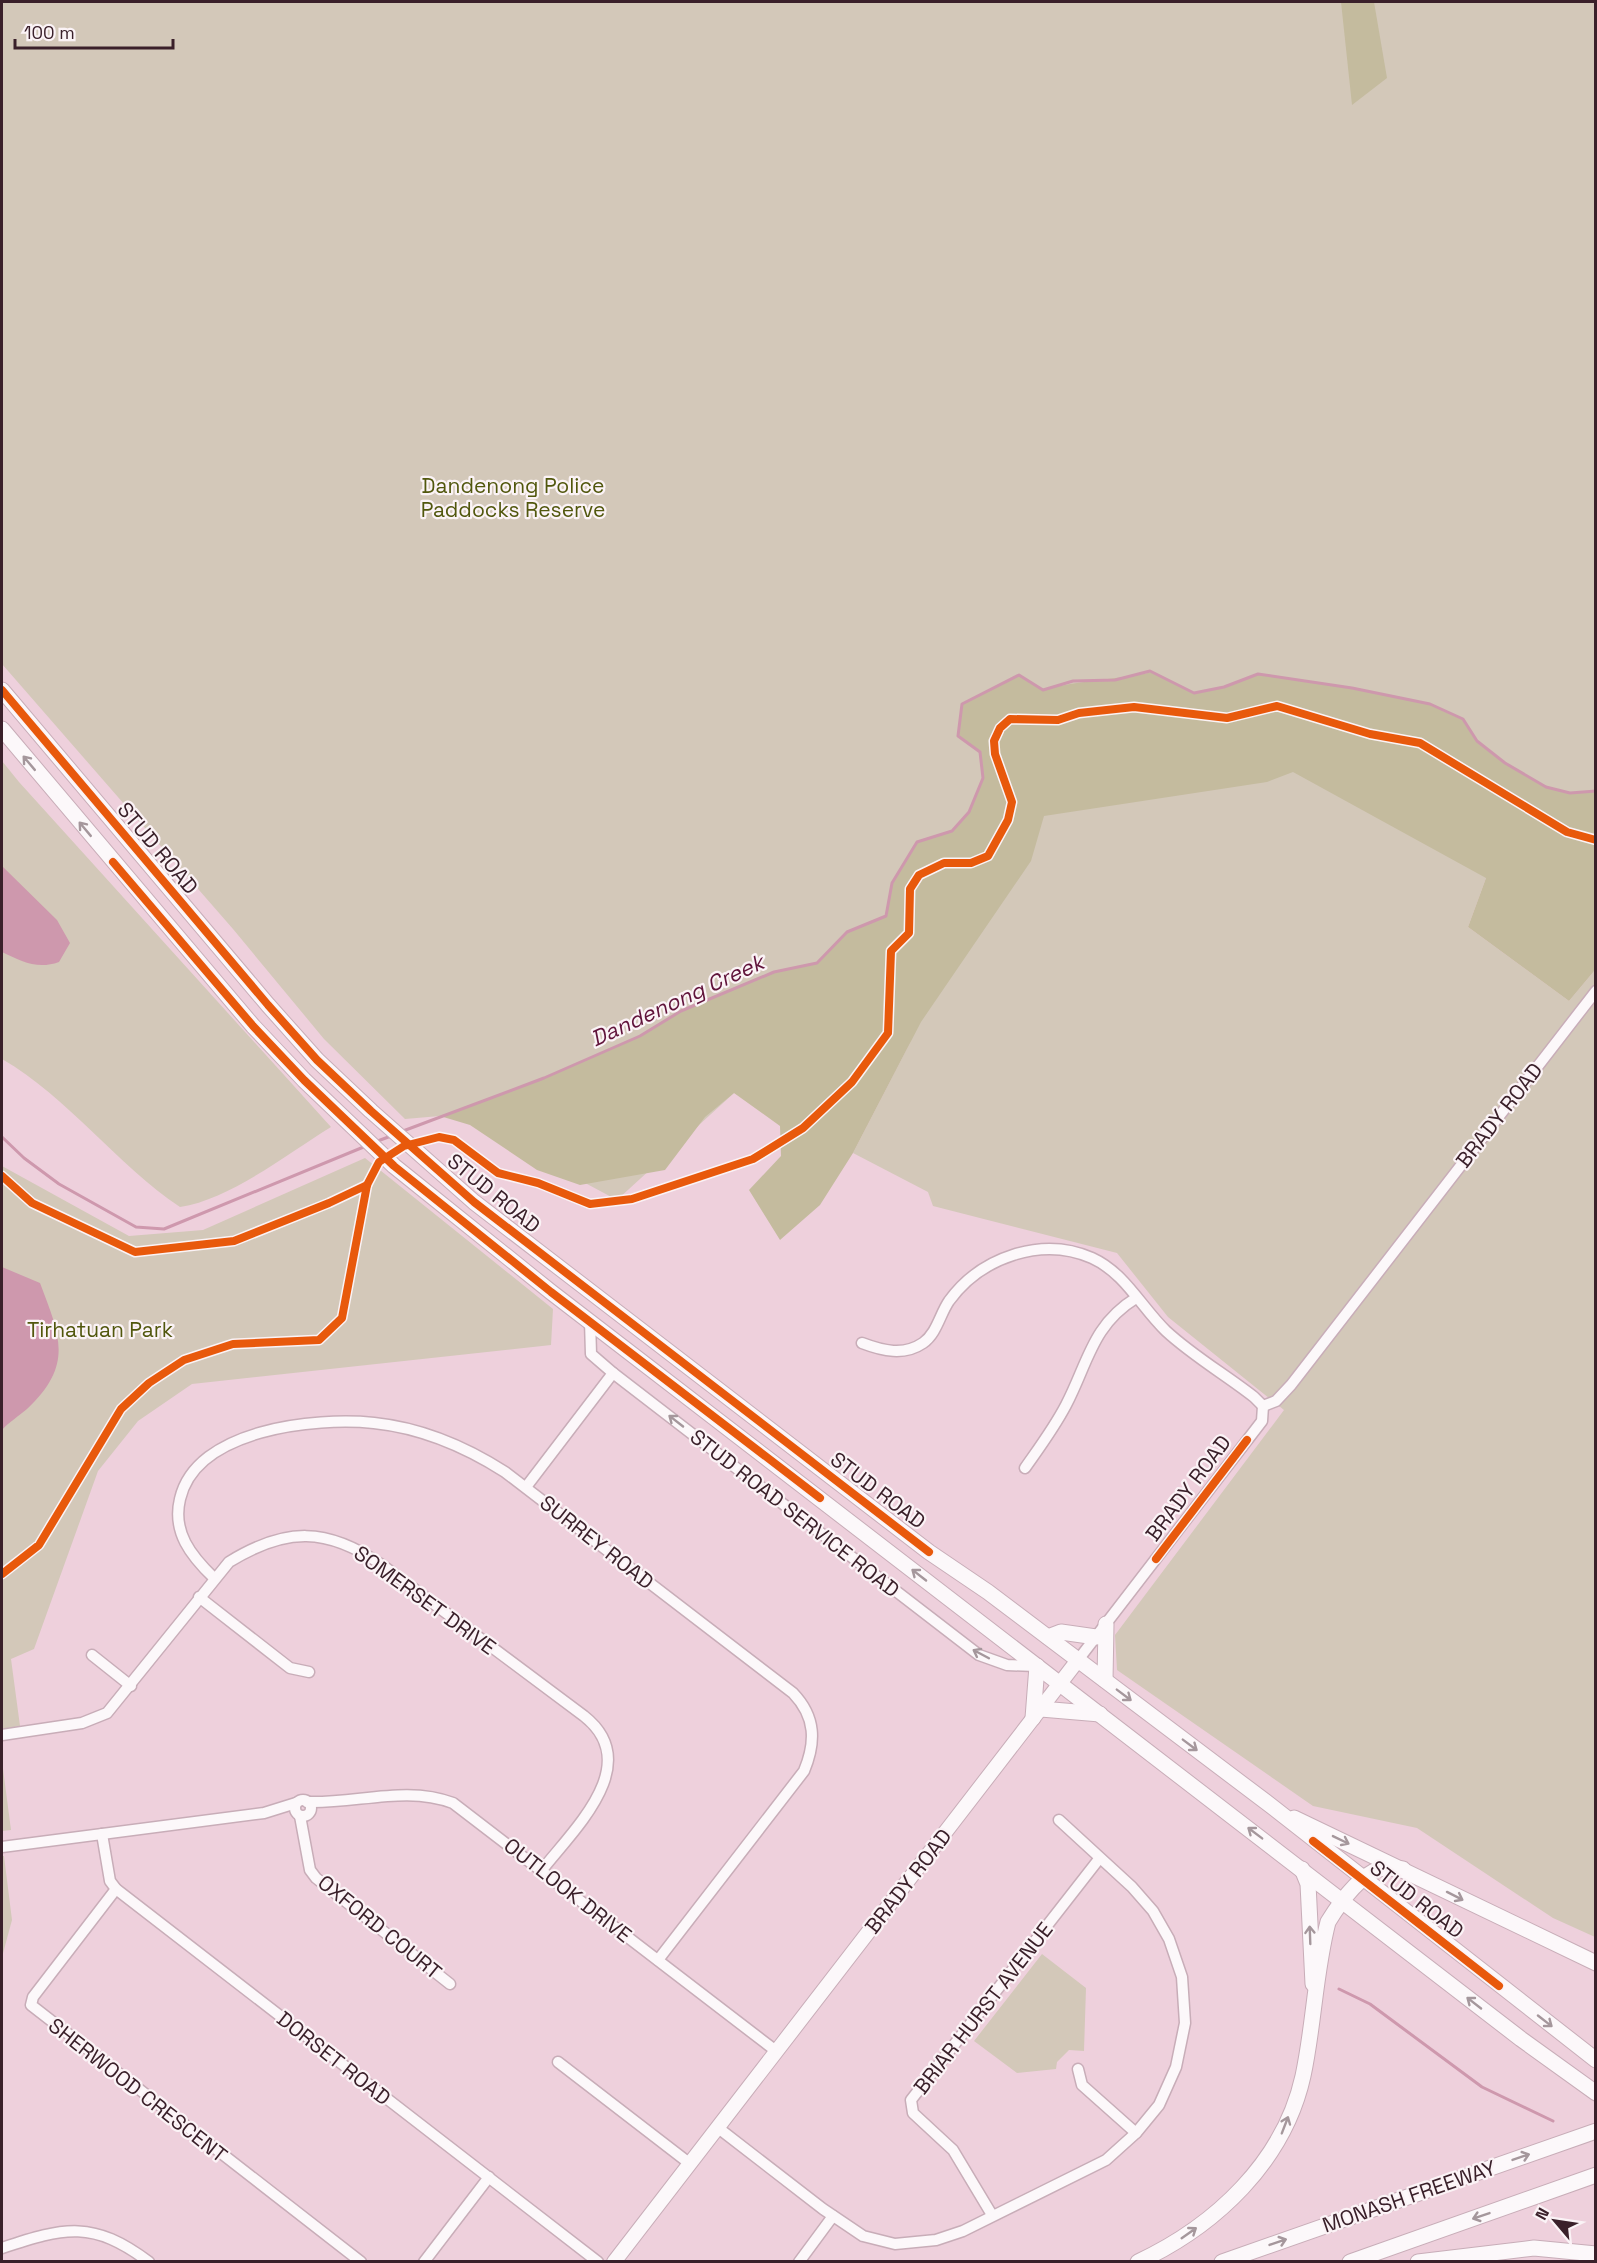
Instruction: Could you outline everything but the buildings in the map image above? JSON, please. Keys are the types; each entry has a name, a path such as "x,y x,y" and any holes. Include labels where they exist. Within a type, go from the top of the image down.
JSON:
{"highway":[{"name":"STUD ROAD","path":"2,690 317,1060 422,1157 492,1216 928,1552 1048,1637 1270,1805 1596,2060"},
{"name":"STUD ROAD","path":"2,729 253,1026 347,1123 394,1166 590,1321 1060,1684 1521,2039 1595,2092"},
{"path":"1105,1680 1106,1624"},
{"path":"1048,1637 1061,1632 1096,1637"},
{"path":"1037,1666 1037,1714 1100,1714"},
{"path":"1270,1805 1596,1963"},
{"path":"1138,2262 1167,2248 1218,2212 1254,2175 1280,2138 1303,2079 1328,1922 1343,1900 1363,1880 1381,1868 1403,1869"},
{"path":"1302,1869 1308,1884 1312,1981 1317,1992"},
{"name":"MONASH FREEWAY","path":"1222,2262 1596,2131"},
{"name":"MONASH FREEWAY","path":"1350,2262 1596,2175"},
{"path":"1418,2262 1534,2248 1596,2254"}],"main road":[{"name":"BRADY ROAD","path":"614,2262 1078,1660"}],"street":[{"name":"BRADY ROAD","path":"1078,1660 1262,1421 1263,1406 1283,1395 1596,991"},
{"path":"862,1343 900,1352 917,1346 931,1334 948,1303 966,1282 992,1264 1028,1251 1064,1250 1094,1259 1117,1274 1174,1338 1263,1406"},
{"path":"1025,1468 1066,1405 1095,1338 1123,1306 1136,1298"},
{"name":"STUD ROAD SERVICE ROAD","path":"590,1321 591,1354 613,1372 980,1655 1007,1665 1037,1666"},
{"path":"525,1487 613,1372"},
{"name":"SURREY ROAD","path":"214,1578 193,1557 182,1537 178,1516 181,1492 194,1468 208,1456 240,1440 262,1433 331,1422 373,1423 416,1431 480,1456 525,1487 793,1693 801,1701 812,1726 812,1751 804,1770 658,1960"},
{"name":"SOMERSET DRIVE","path":"2,1735 95,1720 116,1704 229,1562 255,1546 282,1538 330,1537 348,1544 382,1565 590,1721 606,1747 608,1767 605,1784 590,1808 542,1870"},
{"path":"199,1597 290,1668 309,1672"},
{"path":"92,1655 131,1686"},
{"name":"OUTLOOK DRIVE","path":"2,1846 264,1813 303,1811 337,1803 408,1795 440,1798 453,1803 542,1870 776,2051"},
{"name":"OXFORD COURT","path":"303,1811 310,1870 316,1878 450,1984"},
{"path":"717,2127 833,2216 863,2236 896,2244 936,2240 963,2231 1106,2160 1136,2133 1159,2105 1176,2067 1185,2023 1182,1977 1169,1939 1153,1911 1132,1887 1059,1820"},
{"path":"102,1834 110,1881 116,1889"},
{"name":"BRIAR HURST AVENUE","path":"992,2215 953,2150 913,2113 911,2100 1099,1859"},
{"name":"DORSET ROAD","path":"116,1889 598,2262"},
{"name":"SHERWOOD CRESCENT","path":"116,1889 33,1997 31,2005 361,2262"},
{"path":"558,2062 690,2163"},
{"path":"1078,2069 1083,2085 1136,2133"},
{"path":"424,2262 489,2177"},
{"path":"799,2262 833,2216"},
{"path":"2,2247 40,2235 72,2229 105,2234 129,2247 149,2262"}],"green space":[{"name":"Dandenong Police Paddocks Reserve","path":"2,2 1595,2 1595,791 1570,793 1546,787 1486,878 1468,927 1569,1001 1595,970 1595,1937 1553,1918 1417,1828 1313,1806 1117,1670 1115,1635 1284,1410 1168,1317 1117,1253 933,1206 928,1192 853,1153 911,1041 842,1146 734,1093 617,1200 488,1131 465,1107 440,1116 405,1119 324,1039 233,929 2,664"},
{"path":"2,761 331,1127 239,1185 219,1195 180,1207 135,1171 49,1093 2,1059"},
{"name":"Tirhatuan Park","path":"365,1158 553,1309 551,1345 192,1384 138,1421 98,1471 34,1649 11,1659 20,1726 2,1729 2,1166 129,1236 203,1230"},
{"path":"2,1761 11,1830 2,1831"},
{"path":"2,1856 4,1856 12,1920 2,1957"},
{"path":"1042,1954 1086,1988 1084,2051 1069,2050 1057,2062 1056,2069 1017,2073 974,2041"}],"shaded area":[{"path":"1341,2 1374,2 1387,78 1352,105"},
{"path":"1153,672 1194,693 1224,687 1258,674 1352,688 1430,704 1463,719 1477,741 1505,763 1546,787 1570,793 1595,791 1595,970 1569,1001 1468,927 1486,878 1293,772 1267,782 1044,816 1031,861 921,1022 853,1153 820,1205 780,1240 749,1190 781,1156 780,1126 734,1093 705,1117 665,1170 580,1185 537,1170 470,1125 440,1116 544,1078 640,1036 681,1011 774,972 817,963 847,932 886,916 892,883 917,842 952,831 969,812 983,778 980,752 958,736 962,704 1019,675 1043,690"},
{"path":"2,866 57,920 70,943 59,962 36,965 2,952"},
{"path":"2,1267 40,1283 53,1319 59,1349 52,1378 42,1393 2,1430"}],"waterway":[{"name":"Dandenong Creek","path":"403,1131 544,1078 640,1036 681,1011 774,972 817,963 847,932 886,916 892,883 917,842 952,831 969,812 983,778 980,752 958,736 962,704 1019,675 1043,690 1073,681 1115,680 1150,671 1194,693 1224,687 1258,674 1352,688 1430,704 1463,719 1477,741 1505,763 1546,787 1570,793 1596,791"},
{"name":"Dandenong Creek","path":"375,1142 391,1136"},
{"name":"Dandenong Creek","path":"2,1137 24,1158 59,1184 136,1227 164,1229 366,1146"},
{"path":"1339,1989 1370,2004 1482,2087 1553,2121"}],"cycle path":[{"path":"2,690 268,1005 317,1060 371,1111 474,1202 929,1552"},
{"path":"2,1574 39,1545 121,1409 149,1383 184,1360 233,1344 319,1340 342,1318 367,1185 379,1162 404,1146 439,1137 454,1140 498,1173 538,1183 590,1204 632,1199 753,1159 803,1128 852,1082 888,1033 891,951 909,933 910,889 919,875 944,863 971,863 988,856 1008,820 1012,802 995,754 994,741 1000,728 1010,719 1058,720 1079,713 1134,707 1227,718 1277,706 1370,734 1420,743 1567,832 1596,840"},
{"path":"113,862 253,1026 304,1080 394,1166 551,1292 820,1498"},
{"path":"2,1176 32,1203 135,1252 234,1241 329,1203 367,1185"},
{"path":"1156,1559 1247,1440"},
{"path":"1313,1841 1499,1986"}]}
